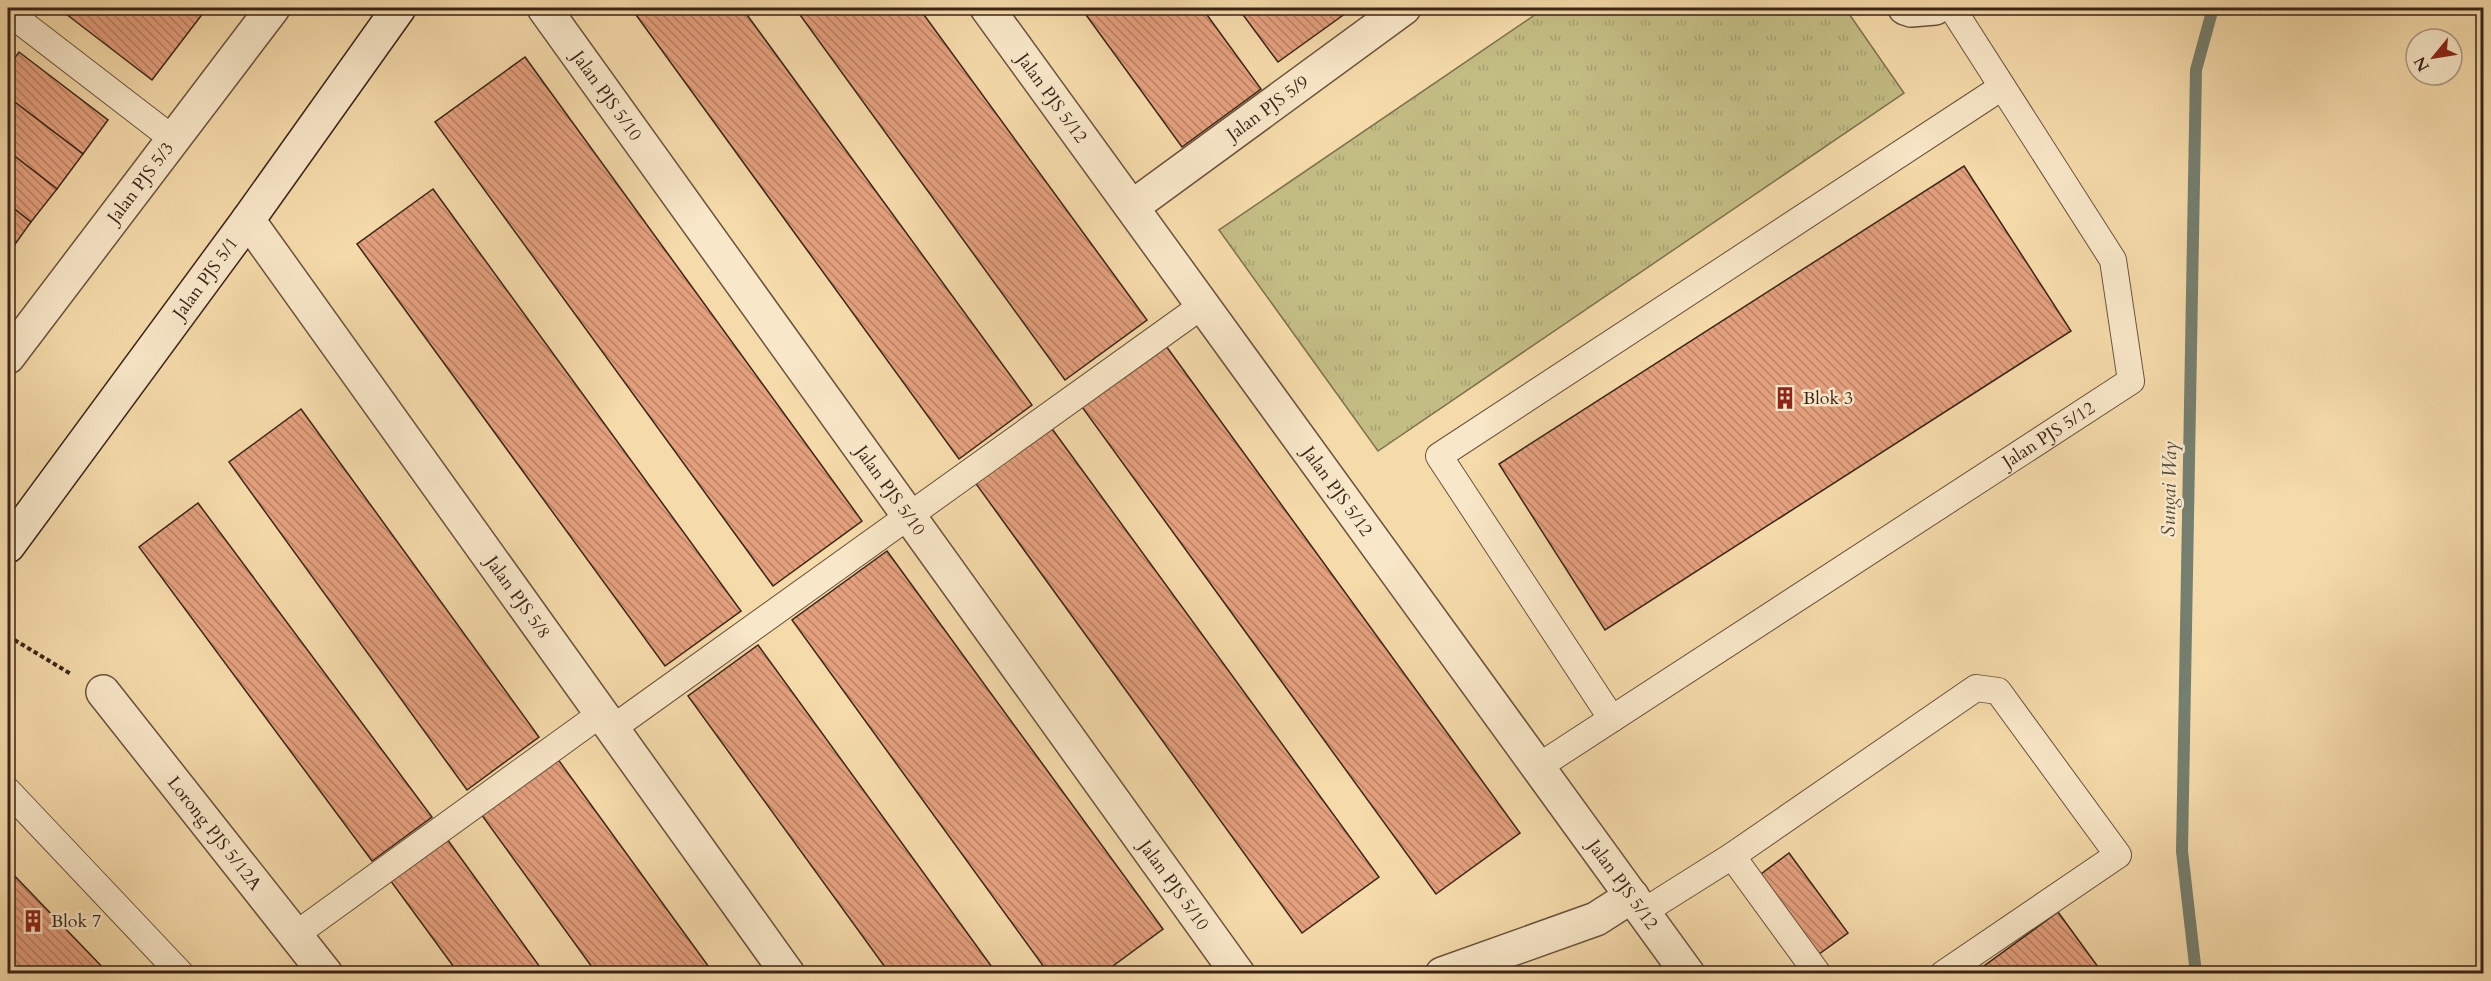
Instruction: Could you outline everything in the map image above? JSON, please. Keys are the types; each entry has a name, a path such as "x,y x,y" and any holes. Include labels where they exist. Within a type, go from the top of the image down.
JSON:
{"street":[{"name":"Jalan PJS 5/3","path":"8,357 273,8"},
{"name":"Jalan PJS 5/1","path":"8,546 248,220 399,8"},
{"name":"Jalan PJS 5/10","path":"544,8 1238,974"},
{"name":"Jalan PJS 5/12","path":"987,8 1688,974"},
{"name":"Jalan PJS 5/9","path":"1132,207 1404,8"},
{"path":"1905,8 1911,10 1935,8"},
{"name":"Jalan PJS 5/8","path":"248,220 788,974"},
{"name":"Lorong PJS 5/12A","path":"103,692 326,974"},
{"path":"1442,974 1638,904"}],"lane":[{"name":"Jalan PJS 5/12","path":"1612,719 2131,381 2113,260 1952,8"},
{"path":"8,12 173,139"},
{"path":"1538,767 1612,719 1439,456 2002,87"},
{"path":"295,935 909,516 1203,305"},
{"path":"1638,904 1731,855 1976,688 1998,691 2118,855 1943,974"},
{"path":"8,791 181,974"},
{"path":"1731,855 1818,974"}],"path":[{"path":"8,636 103,692"}],"green space":[{"path":"1545,8 1845,8 1904,93 1378,451 1219,230"}],"building":[{"path":"71,8 207,8 152,80 66,14"},
{"path":"631,8 742,8 1032,405 959,459"},
{"path":"795,8 919,8 1147,320 1065,380"},
{"path":"1081,8 1202,8 1261,89 1182,147"},
{"path":"1238,8 1353,8 1278,62"},
{"path":"19,52 108,120 83,154 8,97 8,67"},
{"path":"525,57 862,521 773,586 435,122"},
{"path":"8,97 83,154 57,189 8,151"},
{"path":"8,151 57,189 31,222 8,204"},
{"name":"Blok 3","path":"1964,166 2071,331 1605,630 1499,464"},
{"path":"433,189 741,611 665,666 357,244"},
{"path":"8,204 31,222 8,254"},
{"path":"1166,346 1520,833 1436,894 1082,407"},
{"path":"301,409 539,737 467,790 229,462"},
{"path":"1050,426 1379,877 1302,933 974,481"},
{"path":"198,503 432,817 372,861 139,547"},
{"path":"887,551 1163,929 1102,974 1049,974 792,620"},
{"path":"758,645 997,974 890,974 688,696"},
{"path":"557,758 714,974 597,974 481,814"},
{"path":"447,839 545,974 459,974 390,880"},
{"path":"1789,853 1848,933 1815,957 1757,877"},
{"name":"Blok 7","path":"8,869 109,974 8,974"},
{"path":"2058,912 2101,971 1973,974"}],"waterway":[{"name":"Sungai Way","path":"2196,974 2182,851 2196,70 2213,8"}],"place":[{"name":"Blok 3","path":"1785,398"},
{"name":"Blok 7","path":"33,921"}]}
